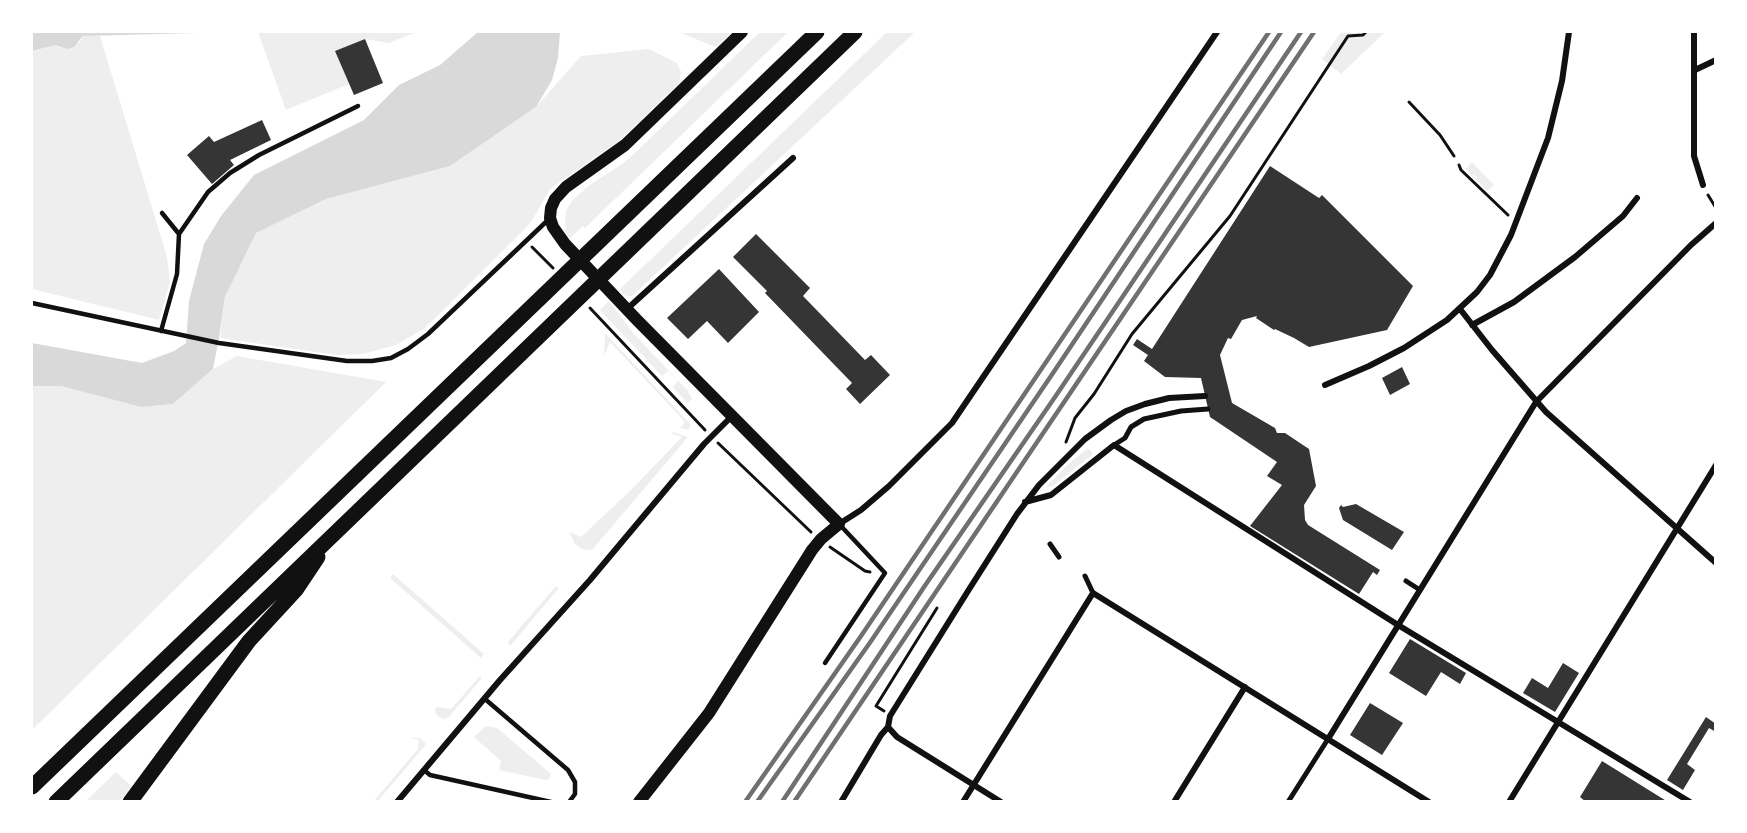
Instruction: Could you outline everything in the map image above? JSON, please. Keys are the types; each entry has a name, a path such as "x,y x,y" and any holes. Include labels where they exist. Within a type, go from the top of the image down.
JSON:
{"highway":[{"path":"32,787 817,32"},
{"path":"56,801 855,32"},
{"path":"130,801 249,641 296,590 335,532"}],"main road":[{"path":"639,801 709,713 812,550 839,524 627,310 556,234 550,218 551,208 555,199 566,187 625,145 742,32"}],"street":[{"path":"839,524 861,510 889,486 952,423 1217,32"},
{"path":"1325,385 1404,348 1461,309 1484,284 1494,269 1517,220 1556,114 1569,32"},
{"path":"1694,32 1694,156 1702,185"},
{"path":"1695,70 1716,60"},
{"path":"627,310 793,158"},
{"path":"1472,325 1514,302 1575,257 1623,216 1637,198"},
{"path":"1288,801 1536,402 1691,245 1716,223"},
{"path":"1461,309 1536,402 1716,563"},
{"path":"841,801 888,727 890,716 1025,502 1055,468 1098,429 1126,411 1168,398 1205,396"},
{"path":"1025,502 1051,495 1125,438 1131,427 1144,419 1181,411 1208,409"},
{"path":"397,801 583,588 704,444 732,416"},
{"path":"1114,445 1398,625 1690,801"},
{"path":"1509,801 1716,465"},
{"path":"1050,544 1059,557"},
{"path":"1085,576 1093,593 1429,801"},
{"path":"1406,581 1420,590"},
{"path":"963,801 1093,593"},
{"path":"1174,801 1245,687"},
{"path":"888,727 897,737 1001,801"}],"lane":[{"path":"161,331 177,274 180,234 208,192 230,173 259,155 358,106"},
{"path":"162,213 180,234"},
{"path":"32,303 219,343 347,361 391,358 408,350 428,334 550,218"},
{"path":"825,663 885,573 839,524"},
{"path":"485,699 568,770 575,782 575,794 569,801"},
{"path":"424,770 430,775 551,801"}],"path":[{"path":"1055,468 1075,418 1094,394 1132,334 1230,216 1348,36 1363,35 1366,32"},
{"path":"1409,102 1440,135 1454,156"},
{"path":"1459,165 1504,213 1517,220"},
{"path":"1702,185 1716,208"},
{"path":"526,240 547,261"},
{"path":"595,313 698,423"},
{"path":"723,449 809,531"},
{"path":"830,546 866,571 885,573"},
{"path":"876,706 938,608"}],"shaded area":[{"path":"32,32 237,32 83,36 74,47 67,49 55,45 32,51"},
{"path":"258,32 416,32 389,43 365,39 336,51 349,84 286,110"},
{"path":"478,32 560,32 558,58 552,80 536,107 450,166 326,199 256,233 225,297 213,369 173,404 141,407 61,386 32,386 32,343 142,363 174,351 186,343 189,301 204,244 221,216 254,175 364,120 399,85 440,65"},
{"path":"678,32 733,32 716,47"},
{"path":"760,32 788,32 585,228 583,226 569,239 563,232 566,229 566,211 572,201 588,186 622,164 637,151"},
{"path":"887,32 915,32 632,296 626,296 619,290"},
{"path":"1341,32 1385,32 1341,74 1322,59"},
{"path":"83,36 100,36 167,257 170,282 159,320 32,289 32,51 55,45 62,48 80,42"},
{"path":"649,49 677,63 681,72 679,83 620,140 550,189 526,228 425,328 396,345 363,354 336,355 220,338 225,297 256,233 326,199 450,166 536,107 581,56"},
{"path":"1472,162 1494,185 1487,191 1476,179 1477,177 1474,174 1472,176 1466,169"},
{"path":"609,301 633,333 687,390 692,399 687,403 673,387 678,381 668,371 662,376 600,310"},
{"path":"605,333 689,423 691,426 688,430 680,428 685,422 610,342 604,356"},
{"path":"237,356 386,382 32,730 32,386 61,386 141,407 173,404 213,369"},
{"path":"673,432 688,437 592,550 582,549 575,544 569,532 581,537 633,488 682,437 672,434"},
{"path":"1088,448 1093,454 1053,486 1046,487 1067,465"},
{"path":"393,574 484,654 481,658 390,578"},
{"path":"556,586 559,588 510,646 508,642"},
{"path":"480,676 482,678 448,718 444,719 435,713 436,707 451,709"},
{"path":"486,726 497,728 551,774 549,779 499,770 501,761 474,737"},
{"path":"410,738 420,738 426,744 378,801 374,801 418,749 419,740"},
{"path":"116,772 131,786 120,801 86,801"}],"building":[{"path":"365,39 383,83 354,95 335,51"},
{"path":"262,120 271,140 230,160 234,165 212,184 187,155 209,136 214,142"},
{"path":"1270,166 1319,198 1322,195 1413,286 1387,330 1309,347 1274,330 1256,318 1257,316 1242,320 1231,339 1228,338 1220,355 1232,403 1275,428 1277,433 1285,433 1309,449 1316,486 1304,505 1305,520 1308,525 1380,570 1377,575 1373,572 1359,594 1250,526 1282,485 1267,476 1277,462 1210,417 1201,378 1165,377 1144,361 1148,355 1133,345 1137,339 1152,349"},
{"path":"756,234 810,288 803,296 865,360 871,355 890,375 860,404 846,389 852,383 733,257"},
{"path":"719,269 759,312 728,343 707,321 688,339 667,318"},
{"path":"1402,367 1410,384 1390,395 1382,378"},
{"path":"1356,504 1404,532 1392,550 1343,520 1339,508 1341,505 1343,507"},
{"path":"1410,639 1466,673 1460,684 1441,672 1426,696 1389,673"},
{"path":"1563,663 1579,673 1555,712 1523,693 1532,678 1548,688"},
{"path":"1370,703 1403,723 1382,755 1350,735"},
{"path":"1706,717 1716,724 1716,732 1709,728 1687,764 1695,770 1683,790 1667,780"},
{"path":"1602,761 1668,802 1586,802 1580,797"}],"railway":[{"path":"745,802 861,636 1269,32"},
{"path":"757,802 869,644 1281,32"},
{"path":"782,802 924,587 1301,32"},
{"path":"794,802 1314,32"}]}
